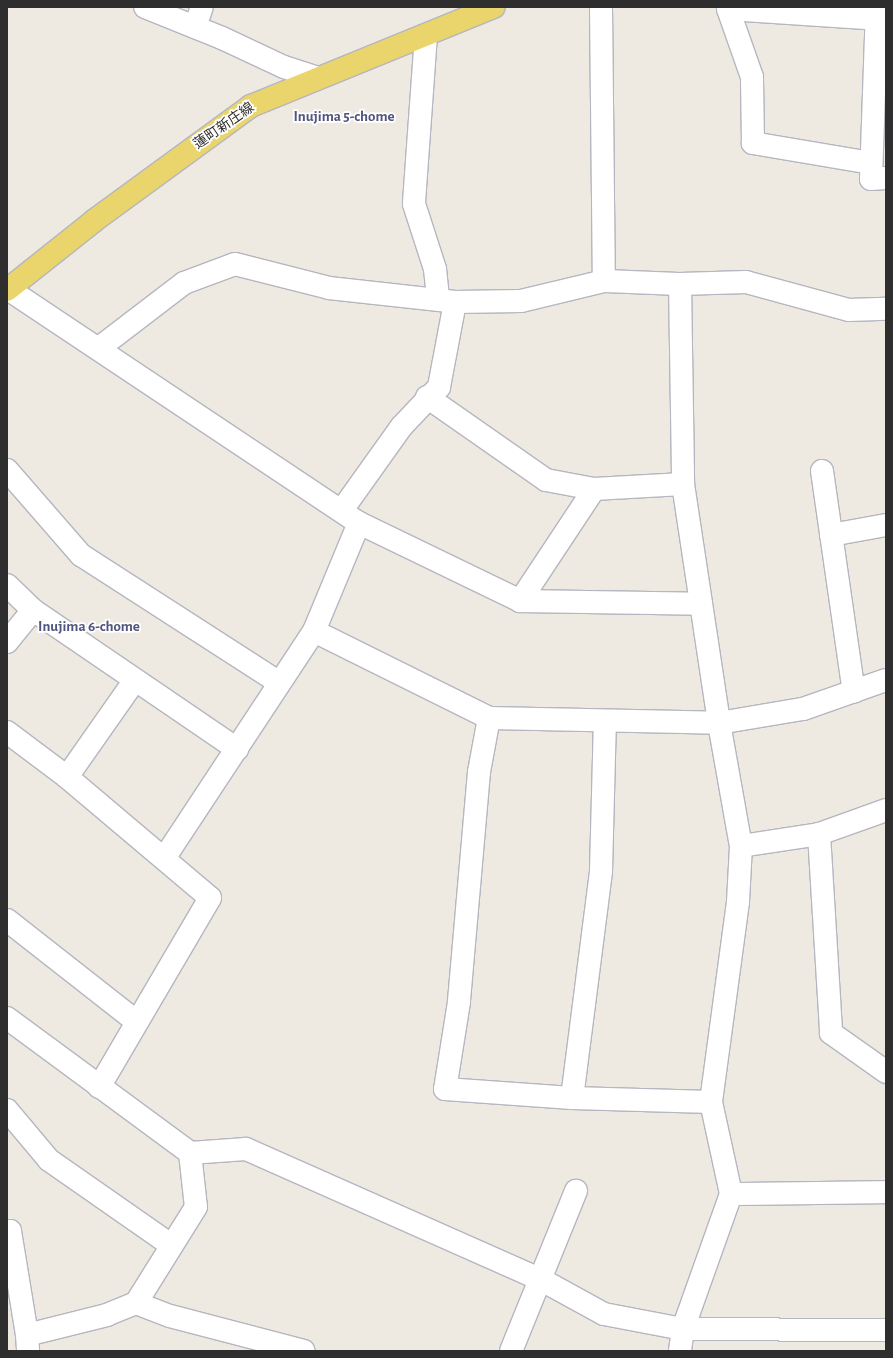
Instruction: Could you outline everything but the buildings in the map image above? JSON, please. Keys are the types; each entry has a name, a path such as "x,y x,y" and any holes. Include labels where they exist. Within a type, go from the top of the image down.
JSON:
{"main road":[{"name":"蓮町新庄線","path":"8,290 95,220 251,106 494,7"}],"street":[{"path":"145,7 198,17 284,67 317,78"},
{"path":"600,7 604,282"},
{"path":"728,9 877,13 879,171 753,143 752,77 728,9"},
{"path":"342,510 402,426 427,397 439,387 447,301 414,204 426,35"},
{"path":"100,348 184,283 234,264 329,288 447,301 521,301 604,282 680,284 746,282 849,310 886,309"},
{"path":"680,284 683,484 719,722 741,846 738,902 711,1102 731,1194 683,1329 680,1351"},
{"path":"8,290 100,348 342,510 359,523 520,601 701,604"},
{"path":"427,397 546,480 594,489 683,484"},
{"path":"7,470 81,555 278,682"},
{"path":"822,471 854,692"},
{"path":"520,601 594,489"},
{"path":"164,858 237,749 278,682 314,631 359,523"},
{"path":"831,535 886,525"},
{"path":"7,585 33,610 237,749"},
{"path":"7,642 33,610"},
{"path":"314,631 489,718 719,722 803,709 886,680"},
{"path":"66,777 135,680"},
{"path":"489,718 479,772 459,1002 445,1089 572,1098 711,1102"},
{"path":"572,1098 601,871 605,721"},
{"path":"7,732 66,777 210,898 99,1087"},
{"path":"741,846 819,834 886,810"},
{"path":"819,834 831,1033 886,1072"},
{"path":"7,920 138,1022"},
{"path":"7,1018 190,1153 246,1149 540,1279 604,1314 683,1329 886,1330"},
{"path":"7,1110 48,1160 171,1245"},
{"path":"7,1231 10,1231 28,1343 107,1315 136,1302 196,1206 190,1153"},
{"path":"511,1351 576,1191"},
{"path":"731,1194 886,1192"},
{"path":"136,1302 170,1316 304,1351"}],"district":[{"name":"Inujima 5-chome","path":"344,117"},
{"name":"Inujima 6-chome","path":"89,627"}]}
